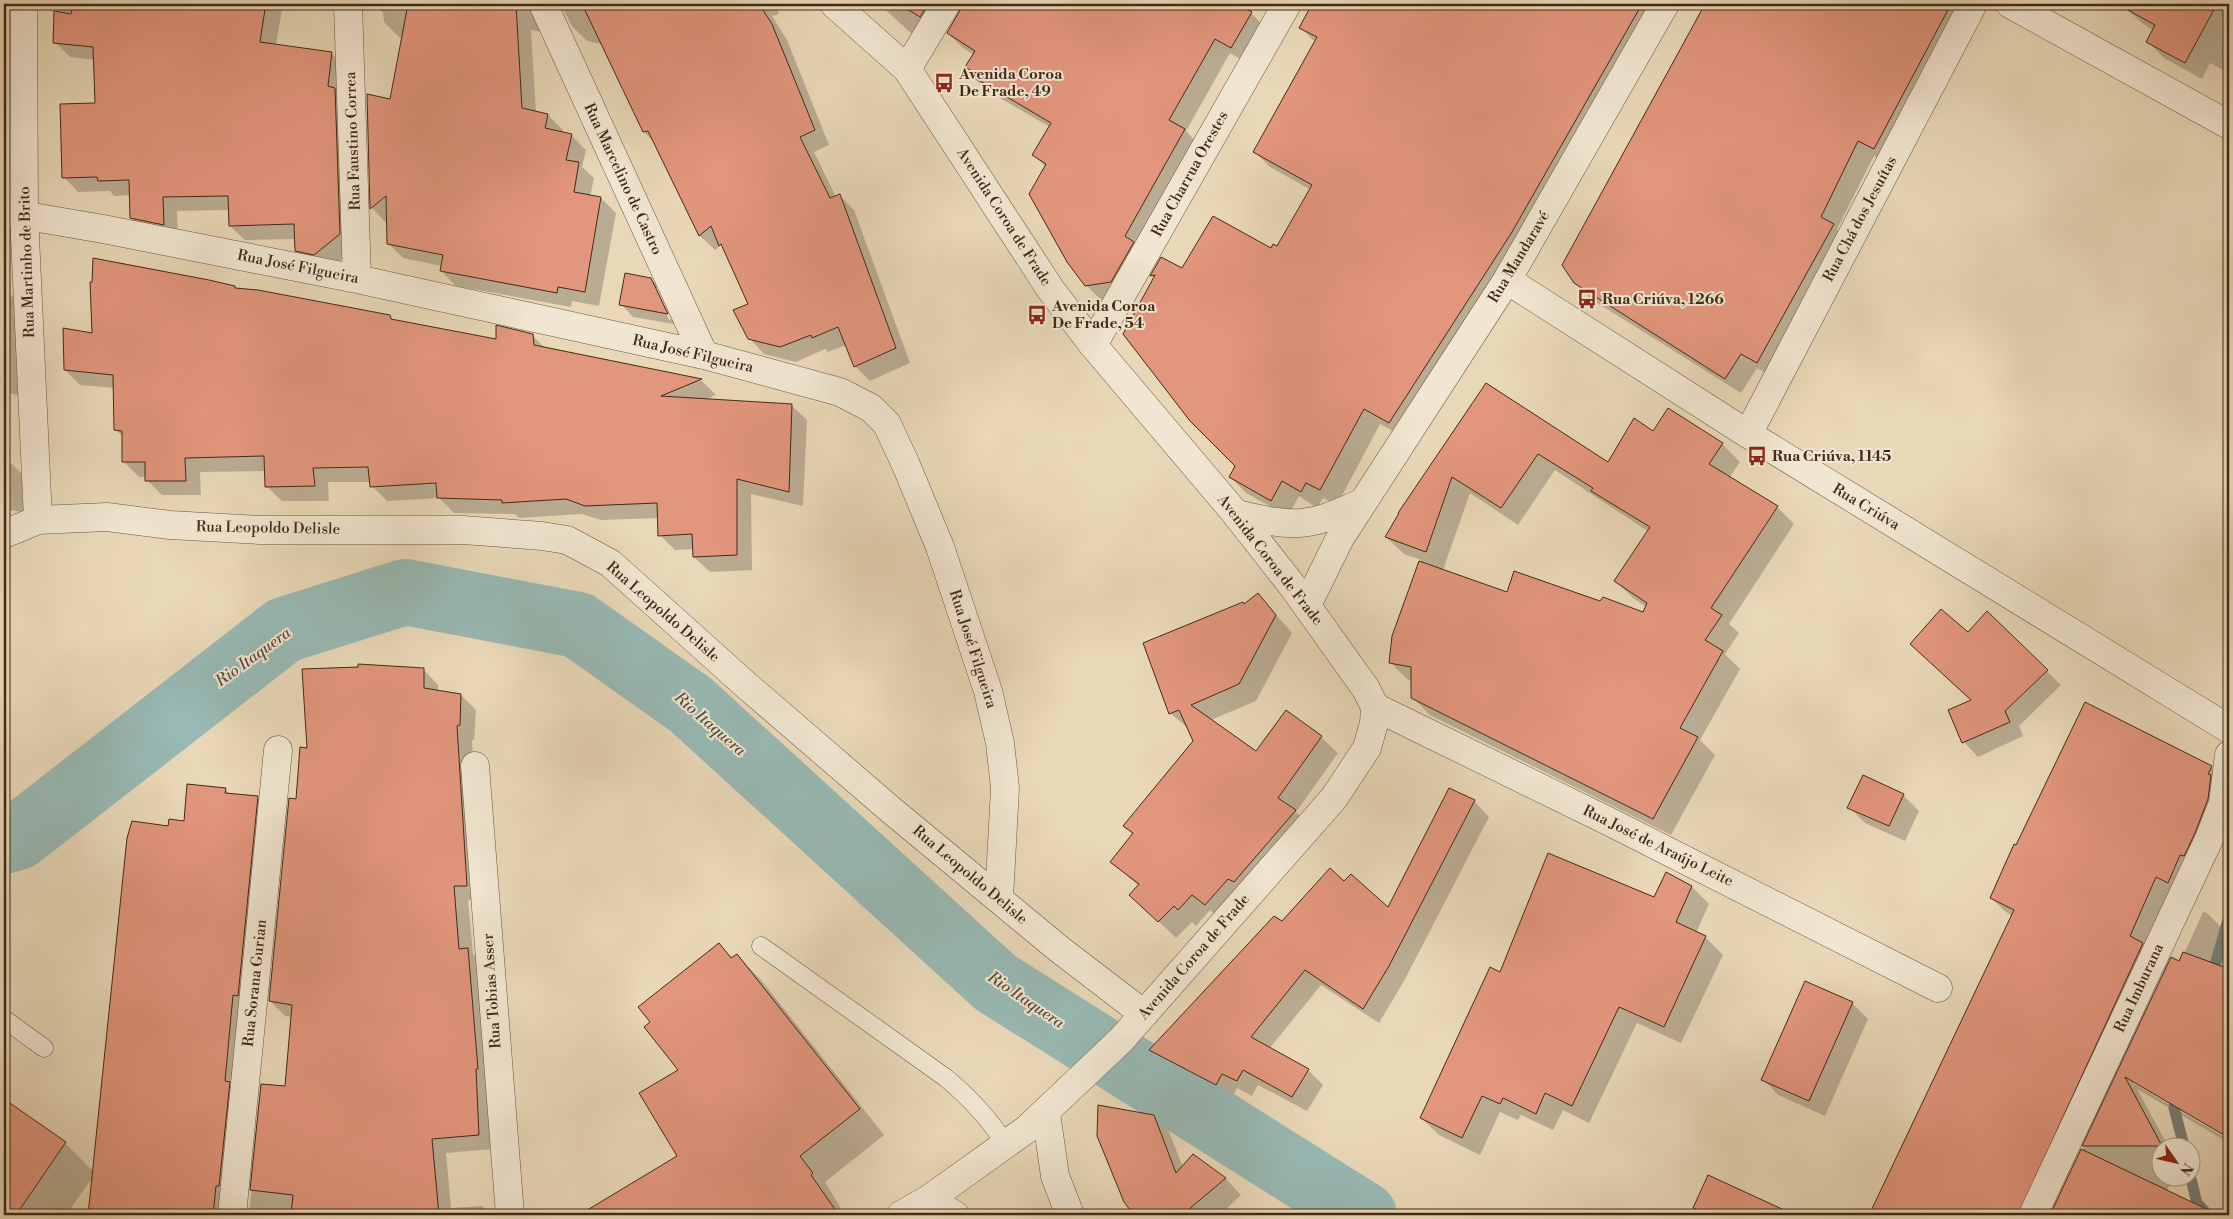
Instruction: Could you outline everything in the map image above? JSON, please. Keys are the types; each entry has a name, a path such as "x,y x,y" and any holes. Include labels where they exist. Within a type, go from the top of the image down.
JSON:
{"street":[{"name":"Rua Martinho de Brito","path":"23,4 14,213 38,520"},
{"name":"Rua Faustino Correa","path":"348,4 357,279"},
{"name":"Rua Marcelino de Castro","path":"543,4 704,355"},
{"name":"Avenida Coroa de Frade","path":"834,4 907,69 1051,290 1093,345 1236,514 1306,605 1366,689 1376,707 1374,724 1367,748 1334,798 1120,1040 1055,1103 1006,1145 929,1199 901,1215"},
{"path":"907,69 946,4"},
{"name":"Rua Charrua Orestes","path":"1093,345 1286,4"},
{"name":"Rua Mandaravé","path":"1306,605 1336,545 1361,503 1507,280 1665,4"},
{"name":"Rua Chá dos Jesuítas","path":"1748,434 1973,4"},
{"path":"2010,4 2229,125"},
{"name":"Rua José Filgueira","path":"14,213 357,279 704,355 840,392 871,408 887,424 940,547 988,691 1000,743 1006,788 999,899"},
{"name":"Rua Criúva","path":"1507,280 1748,434 2229,729"},
{"path":"1236,514 1277,523 1302,524 1330,518 1361,503"},
{"name":"Rua Leopoldo Delisle","path":"4,534 38,520 107,517 170,525 261,530 463,530 542,536 567,540 610,563 746,685 999,899 1144,1014"},
{"name":"Rua José de Araújo Leite","path":"1376,707 1662,848 1938,988"},
{"name":"Rua Sorana Gurian","path":"232,1215 278,750"},
{"name":"Rua Imburana","path":"2033,1215 2209,840 2223,803 2229,755"},
{"name":"Rua Tobias Asser","path":"474,766 510,1215"},
{"path":"1055,1103 1055,1176 1070,1215"},
{"path":"929,1199 955,1215"}],"lane":[{"path":"760,946 969,1097 990,1120 1006,1145"},
{"path":"4,1019 44,1048"}],"building":[{"path":"73,4 230,4 265,9 260,42 332,52 328,86 335,88 340,234 314,255 295,251 294,224 229,226 228,196 163,197 164,225 130,218 129,180 98,181 97,177 62,178 60,104 95,103 93,47 53,43 54,11 71,14"},
{"path":"408,4 516,4 522,108 548,114 545,128 572,134 566,160 579,162 574,192 601,197 585,292 558,287 557,293 440,271 443,255 387,244 386,196 370,209 367,94 390,99"},
{"path":"582,4 759,4 772,24 815,130 800,137 830,198 840,194 896,348 854,367 838,327 812,338 811,335 780,347 748,339 733,310 748,304 721,244 719,246 711,226 699,236 648,131 643,132"},
{"path":"899,4 928,4 920,17"},
{"path":"962,4 1236,4 1252,12 1231,48 1215,39 1169,120 1185,129 1125,236 1134,242 1111,282 1085,286 1067,262 1029,194 1046,164 1032,155 1051,123 970,75 972,71 965,67 975,51 947,33"},
{"path":"1312,4 1642,4 1512,232 1389,423 1364,409 1320,490 1306,483 1301,492 1282,481 1271,501 1229,477 1235,466 1190,421 1123,334 1155,275 1150,276 1161,257 1182,268 1213,216 1271,248 1273,244 1277,246 1312,185 1253,152 1317,37 1299,28"},
{"path":"1705,4 1951,4 1874,149 1858,141 1821,217 1834,224 1757,363 1741,354 1725,379 1574,283 1562,265"},
{"path":"2117,4 2217,4 2185,63 2146,42 2155,25"},
{"path":"93,258 209,280 235,286 235,288 258,290 390,315 391,319 496,339 496,325 533,334 534,345 702,379 661,396 792,404 789,492 737,479 737,555 693,557 692,534 658,536 657,503 585,506 566,499 502,503 502,500 437,498 436,483 370,487 368,467 313,468 315,486 265,487 264,456 185,458 186,481 145,481 145,462 122,462 122,431 114,430 113,375 64,370 63,328 92,333 90,282 92,282"},
{"path":"625,273 651,278 668,314 619,305"},
{"path":"1486,383 1608,462 1634,418 1653,431 1668,408 1723,443 1709,464 1778,506 1711,608 1722,615 1705,640 1723,651 1680,728 1698,737 1653,819 1411,698 1411,667 1389,663 1392,636 1419,561 1507,592 1514,571 1600,601 1603,597 1643,612 1647,603 1614,581 1650,527 1591,491 1593,488 1538,454 1501,508 1452,477 1426,552 1385,537 1398,513"},
{"path":"1258,593 1276,615 1239,684 1191,705 1256,751 1286,710 1322,736 1278,798 1296,810 1234,882 1228,879 1205,905 1192,895 1178,910 1174,906 1158,922 1129,895 1139,884 1110,862 1133,833 1123,826 1193,741 1179,710 1169,714 1143,643 1243,602 1244,604"},
{"path":"1941,609 1968,632 1987,611 2048,670 2005,711 2010,722 1962,743 1948,710 1971,700 1910,644"},
{"path":"358,664 424,668 424,688 461,694 460,725 457,726 467,886 454,886 459,949 468,948 478,1069 476,1069 479,1135 432,1139 439,1215 291,1215 293,1195 250,1190 261,1084 285,1086 292,1005 269,1001 289,798 296,799 300,747 307,748 302,669 358,667"},
{"path":"2085,702 2212,766 2208,774 2211,775 2208,799 2195,833 2184,856 2180,855 2168,883 2156,877 2130,936 2143,943 2018,1215 1869,1215 2014,910 1990,898 2014,844 2016,845"},
{"path":"1863,775 1904,794 1889,826 1847,808"},
{"path":"187,784 226,788 225,793 258,796 238,996 233,995 225,1081 230,1082 219,1186 216,1186 213,1215 88,1215 127,838 132,821 168,826 169,819 184,821"},
{"path":"1449,788 1475,800 1389,966 1363,1009 1305,970 1251,1037 1309,1069 1292,1097 1243,1070 1237,1081 1222,1074 1216,1085 1149,1050 1274,916 1282,921 1330,868 1344,881 1351,874 1388,907"},
{"path":"1548,853 1654,897 1666,872 1692,886 1676,922 1706,936 1664,1027 1619,1007 1572,1106 1545,1093 1536,1114 1503,1098 1500,1104 1482,1096 1462,1138 1420,1118 1490,967 1500,972"},
{"path":"719,943 731,958 737,954 860,1109 800,1156 839,1215 579,1215 677,1156 639,1093 678,1070 644,1027 650,1022 638,1007"},
{"path":"2183,952 2229,969 2229,1138 2125,1077 2157,1136 2150,1136 2150,1146 2082,1146 2171,957 2179,961"},
{"path":"1805,981 1853,1002 1809,1101 1761,1080"},
{"path":"4,1099 66,1142 16,1215 4,1215"},
{"path":"1098,1105 1154,1115 1176,1173 1193,1154 1226,1178 1182,1215 1134,1215 1124,1202 1097,1136"},
{"path":"2081,1149 2150,1182 2150,1186 2158,1186 2219,1215 2050,1215"},
{"path":"1708,1175 1795,1215 1708,1215 1693,1208"}],"waterway":[{"name":"Rio Itaquera","path":"4,841 18,837 284,630 405,592 578,625 691,705 996,983 1364,1215"},
{"path":"2211,979 2229,916"},
{"path":"2178,1093 2174,1108 2181,1136"},
{"path":"2193,1186 2197,1203 2208,1215"}],"place":[{"name":"Avenida Coroa De Frade, 49","path":"944,83"},
{"name":"Rua Criúva, 1266","path":"1587,299"},
{"name":"Avenida Coroa De Frade, 54","path":"1037,315"},
{"name":"Rua Criúva, 1145","path":"1757,456"}]}
